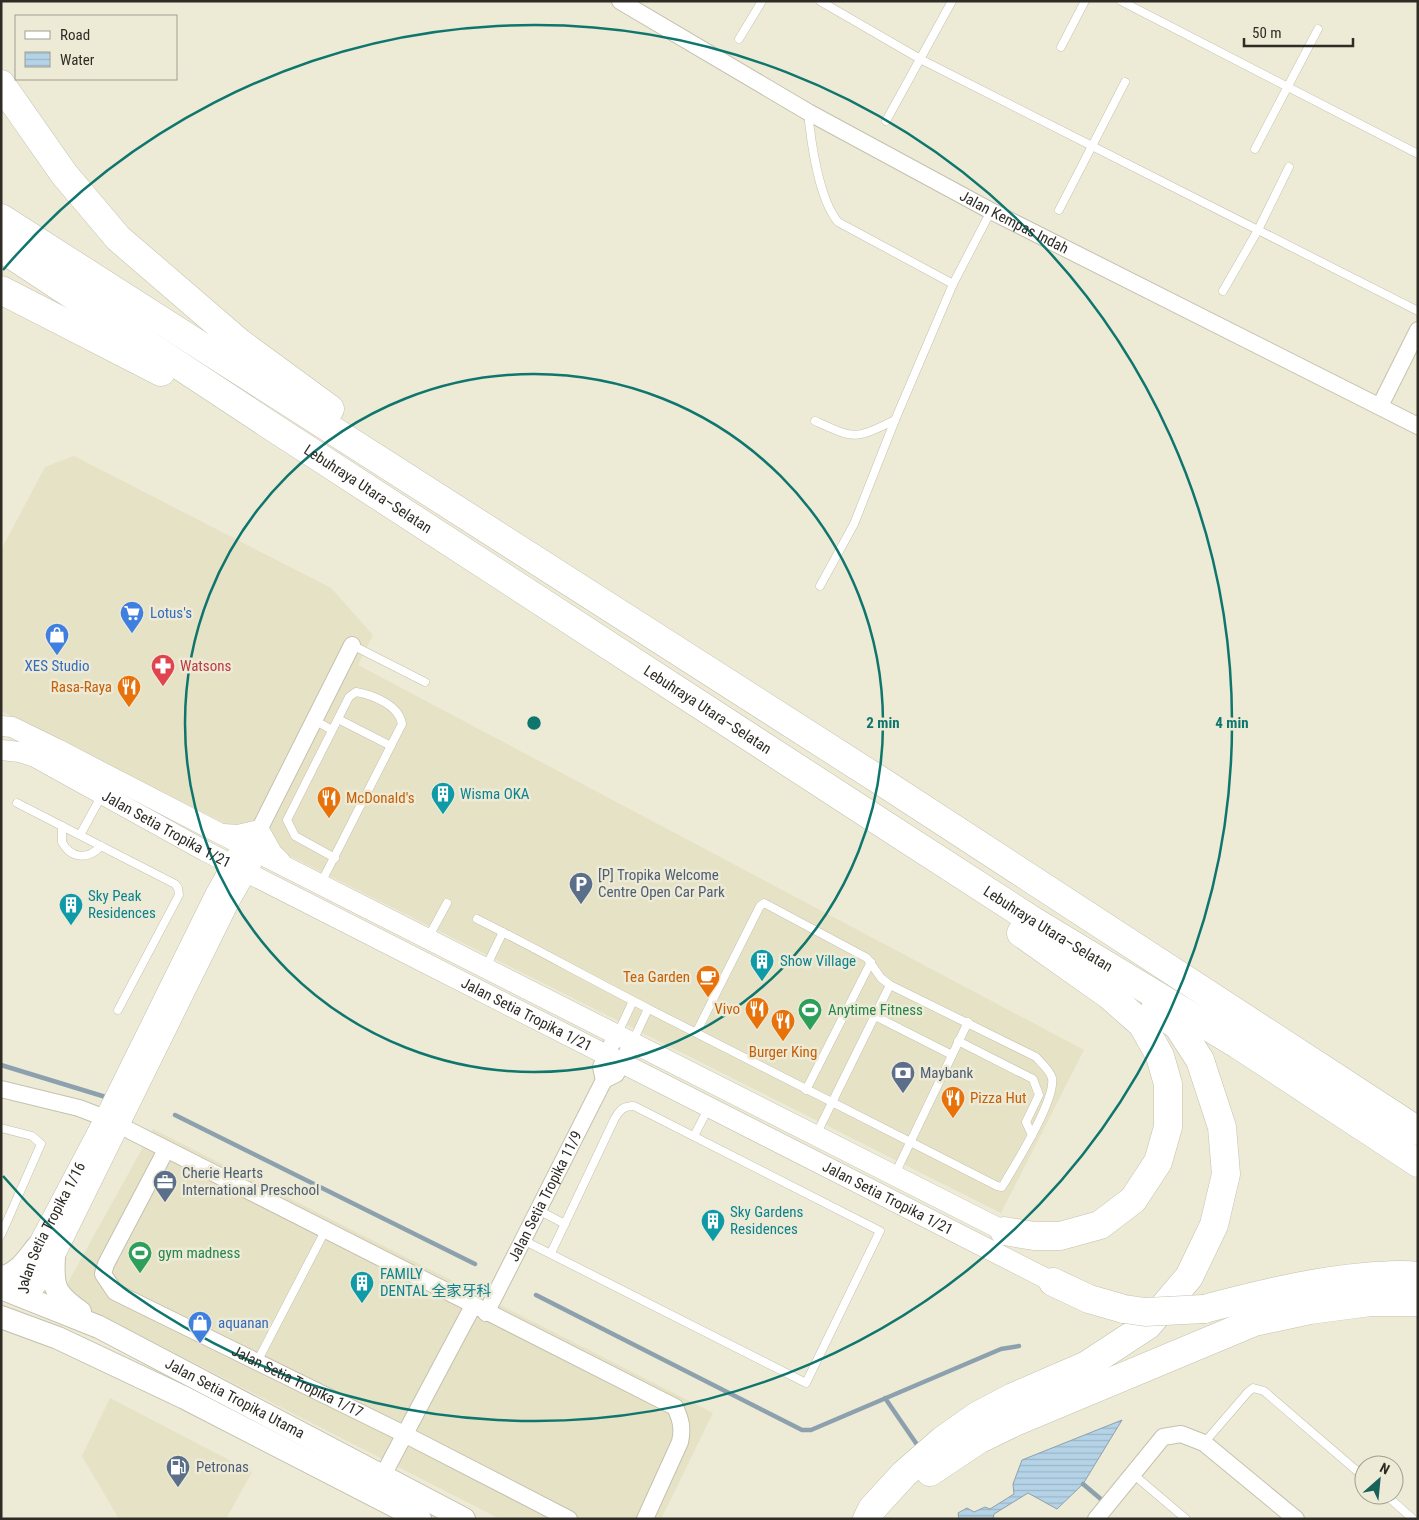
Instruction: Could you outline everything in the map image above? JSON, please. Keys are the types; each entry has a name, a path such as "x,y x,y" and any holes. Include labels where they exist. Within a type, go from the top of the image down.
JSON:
{"highway":[{"path":"1,84 64,174 118,238 240,343 388,452 491,532"},
{"name":"Lebuhraya Utara–Selatan","path":"1,218 884,783 1418,1131"},
{"name":"Lebuhraya Utara–Selatan","path":"1,248 268,424 1035,922 1237,1044 1418,1162"},
{"path":"1,290 195,390 268,424"},
{"path":"868,814 962,891 1109,995 1142,1024 1160,1056 1168,1084 1168,1127 1158,1162 1133,1200 1100,1225 1060,1236 1034,1236 1004,1231"},
{"path":"867,1519 872,1509 904,1474 943,1440 977,1416 1006,1401 1088,1365 1148,1325 1189,1277 1214,1225 1226,1174 1222,1127 1200,1060 1178,1026 1035,922"},
{"path":"1053,1282 1089,1298 1124,1309 1146,1312 1204,1309 1282,1289 1331,1280 1382,1276 1418,1276"},
{"path":"887,1519 913,1487 938,1465 978,1440 1017,1421 1134,1371 1254,1322 1310,1310 1370,1302 1418,1302"}],"main road":[{"path":"1,1278 10,1275 45,1252 56,1291 99,1327"},
{"name":"Jalan Setia Tropika Utama","path":"1,1288 99,1327 382,1477 415,1509"},
{"path":"1,1308 11,1306 24,1297 29,1312 58,1338"},
{"name":"Jalan Setia Tropika Utama","path":"1,1317 58,1338 415,1509 464,1519"}],"street":[{"name":"Jalan Kempas Indah","path":"620,1 808,112 991,211 1418,426"},
{"path":"1380,406 1418,330"},
{"path":"250,849 352,645"},
{"name":"Jalan Setia Tropika 1/21","path":"1,726 12,727 59,750 320,885 1004,1231"},
{"name":"Jalan Setia Tropika 1/21","path":"1,750 35,757 205,851 1053,1282"},
{"path":"221,834 238,835 259,830"},
{"path":"259,830 272,853 285,866"},
{"name":"Jalan Setia Tropika 1/16","path":"24,1297 24,1283 45,1252 222,898 250,849"},
{"path":"205,851 217,874 222,898 244,892 278,888"},
{"path":"614,1059 624,1039"},
{"name":"Jalan Setia Tropika 11/9","path":"382,1477 404,1434 523,1240 604,1080 616,1074 614,1059"},
{"path":"1,1089 79,1108 112,1121 325,1231 675,1407 681,1421 680,1442 645,1519"},
{"name":"Jalan Setia Tropika 1/17","path":"166,1150 106,1264 103,1274 115,1292 404,1434 569,1519"},
{"path":"1096,1519 1164,1437 1181,1434 1204,1443 1296,1519"}],"lane":[{"path":"739,39 762,1"},
{"path":"820,1 922,60 1418,312"},
{"path":"886,121 922,60 952,1"},
{"path":"1061,47 1085,1"},
{"path":"1121,1 1418,154"},
{"path":"1256,150 1289,89 1318,29"},
{"path":"1059,210 1125,82"},
{"path":"808,112 823,192 832,214 838,222 954,284"},
{"path":"1224,291 1258,230 1289,167"},
{"path":"820,586 854,524 895,420 954,284 991,211"},
{"path":"815,421 848,436 865,433 895,420"},
{"path":"352,645 425,682"},
{"path":"320,885 335,858 402,724 401,714 394,708 364,693 356,692 349,697 287,820 288,826 295,836 335,858"},
{"path":"338,719 391,746"},
{"path":"314,720 332,730"},
{"path":"80,835 102,794"},
{"path":"17,803 175,884 178,888 179,895 118,1010"},
{"path":"62,826 62,842 70,853 84,856 101,846"},
{"path":"427,939 447,903"},
{"path":"477,919 648,1009 831,1103 997,1186 1002,1187 1032,1135 1053,1088 1052,1076 1036,1057 890,985 877,974 871,962 770,904 764,903 760,906 696,1033"},
{"path":"486,969 503,932"},
{"path":"806,1090 871,962"},
{"path":"815,1136 890,985"},
{"path":"624,1039 633,1001"},
{"path":"624,1039 648,1009"},
{"path":"875,1016 952,1055"},
{"path":"895,1176 968,1022"},
{"path":"958,1041 1033,1080 1039,1095 1026,1122 1032,1135"},
{"path":"523,1240 806,1383 880,1231 634,1106 624,1107 615,1118 551,1253"},
{"path":"694,1136 709,1107"},
{"path":"1,1128 32,1136 41,1144 1,1235"},
{"path":"538,1210 564,1224"},
{"path":"256,1362 325,1231"},
{"path":"1204,1443 1253,1388 1264,1391 1354,1468"},
{"path":"1132,1474 1186,1519"},
{"path":"1397,1505 1413,1519"}],"shaded area":[{"path":"74,456 331,588 373,635 358,665 1084,1050 1001,1213 1,711 1,550 45,467"},
{"path":"153,1129 713,1413 661,1519 500,1519 61,1295"},
{"path":"110,1398 252,1472 226,1519 119,1519 82,1456"}],"water":[{"path":"1122,1420 1083,1484 1057,1509 1028,1493 994,1514 993,1519 959,1519 958,1513 967,1508 974,1512 985,1507 990,1509 1014,1494 1013,1484 1022,1460"}],"waterway":[{"path":"1,1065 109,1098"},
{"path":"175,1115 475,1264"},
{"path":"536,1295 802,1430 811,1430 1001,1349 1019,1346"},
{"path":"885,1398 920,1449"},
{"path":"1083,1484 1102,1500"}],"place":[{"name":"Lotus's","path":"132,634"},
{"name":"XES Studio","path":"57,656"},
{"name":"Watsons","path":"163,687"},
{"name":"Rasa-Raya","path":"129,708"},
{"name":"Wisma OKA","path":"443,815"},
{"name":"McDonald's","path":"329,819"},
{"name":"[P] Tropika Welcome Centre Open Car Park","path":"581,905"},
{"name":"Sky Peak Residences","path":"71,926"},
{"name":"Show Village","path":"762,982"},
{"name":"Tea Garden","path":"708,998"},
{"name":"Vivo","path":"757,1030"},
{"name":"Anytime Fitness","path":"810,1031"},
{"name":"Burger King","path":"783,1042"},
{"name":"Maybank","path":"903,1094"},
{"name":"Pizza Hut","path":"953,1119"},
{"name":"Cherie Hearts International Preschool","path":"165,1203"},
{"name":"Sky Gardens Residences","path":"713,1242"},
{"name":"gym madness","path":"140,1274"},
{"name":"FAMILY DENTAL 全家牙科","path":"362,1304"},
{"name":"aquanan","path":"200,1344"},
{"name":"Petronas","path":"178,1488"}]}
